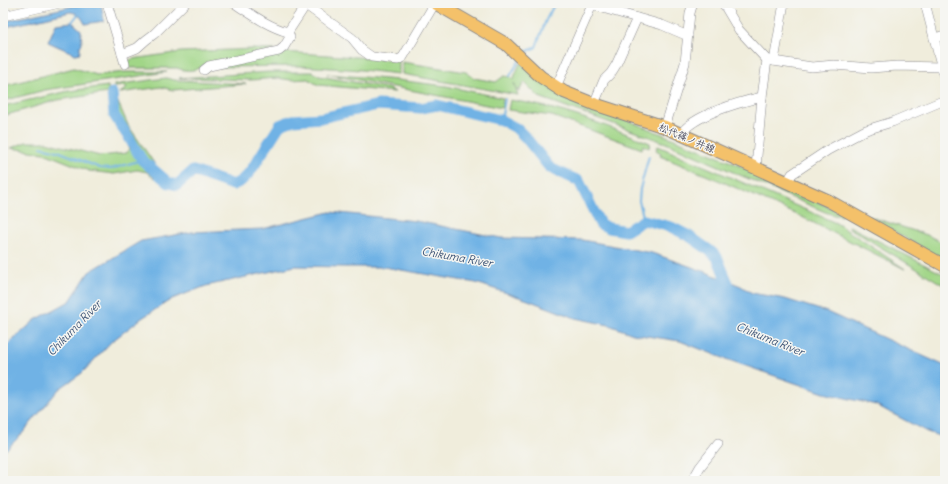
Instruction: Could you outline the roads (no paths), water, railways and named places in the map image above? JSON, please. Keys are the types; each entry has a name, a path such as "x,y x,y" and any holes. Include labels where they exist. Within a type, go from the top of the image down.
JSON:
{"main road":[{"name":"松代篠ノ井線","path":"435,3 506,44 541,77 575,97 665,127 829,201 945,266"}],"street":[{"path":"3,16 60,3"},
{"path":"107,3 125,64"},
{"path":"122,54 137,48 154,34 185,3"},
{"path":"234,3 262,20 288,32"},
{"path":"204,70 209,66 279,51 284,47 290,36 288,32 305,4 352,38 362,50 372,57 398,60 403,57 435,3"},
{"path":"665,127 685,63 690,13 693,3"},
{"path":"723,3 739,30 771,60 812,67 834,65 871,68 897,66 941,67"},
{"path":"756,168 762,97 784,3"},
{"path":"925,3 945,80"},
{"path":"556,87 590,4 615,7 636,18 662,25 688,36"},
{"path":"594,104 604,80 616,65 636,18"},
{"path":"934,38 945,35"},
{"path":"681,134 684,129 713,112 762,97"},
{"path":"787,183 792,174 805,164 866,130 892,122 940,102 945,102"},
{"path":"692,481 700,467 718,444"}],"water":[{"path":"79,3 101,3 104,21 85,24 79,15 70,12 6,27 5,21 78,5"},
{"path":"72,22 81,30 82,44 80,46 80,53 75,54 48,42 56,24"},
{"name":"Chikuma River","path":"330,212 416,221 501,238 582,240 652,253 741,286 752,293 785,299 827,312 945,366 945,438 927,432 876,405 824,393 723,358 680,341 633,334 609,325 575,318 528,300 476,283 384,267 295,266 206,286 172,299 142,318 111,342 82,373 59,389 21,435 3,453 3,349 35,320 70,301 89,272 141,241 192,232 262,229"}],"waterway":[{"path":"524,54 536,47 546,20 555,3"},
{"path":"72,22 79,13"},
{"path":"510,76 519,61"},
{"path":"112,93 114,115 142,160 169,183 177,185 193,171 233,185 241,181 250,172 280,125 293,120 321,118 378,105 421,108 437,105 501,120 516,128 550,168 579,181 600,224 609,228 626,231 644,220 671,227 689,236 717,257 732,293"},
{"path":"501,120 505,99"},
{"path":"41,147 58,151 100,168 111,169 142,160"},
{"path":"644,220 639,201 640,189 649,156"}]}
